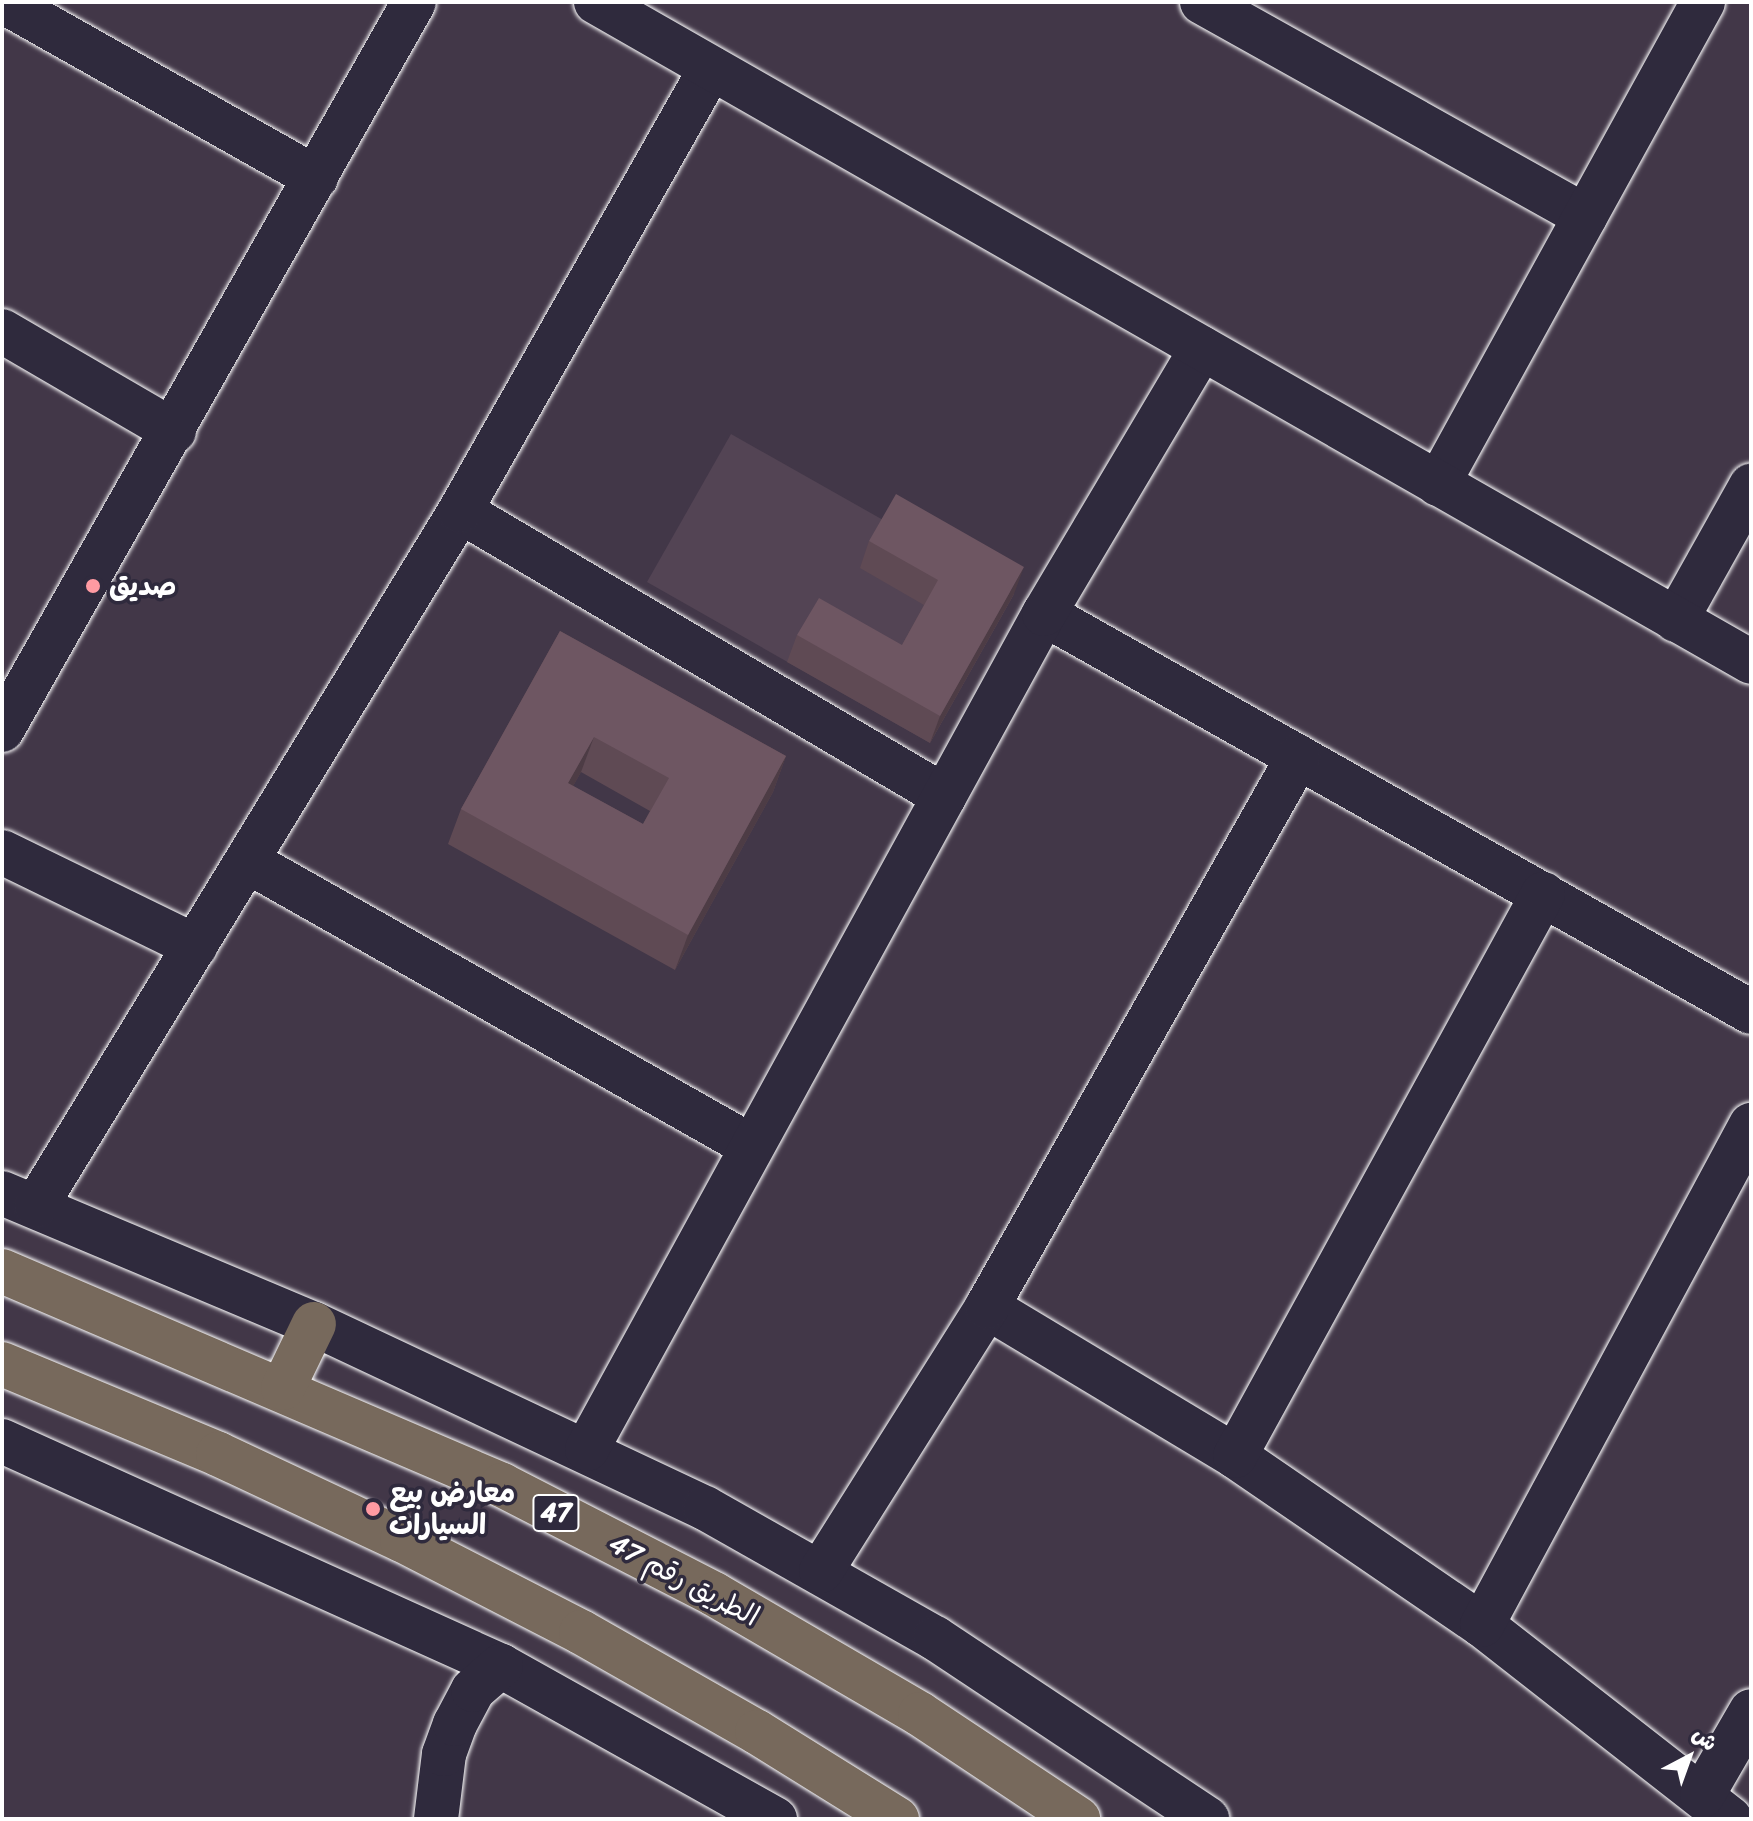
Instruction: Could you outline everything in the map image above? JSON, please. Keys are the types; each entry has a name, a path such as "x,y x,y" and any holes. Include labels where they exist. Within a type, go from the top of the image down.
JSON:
{"highway":[{"name":"الطريق رقم 47","path":"2,1271 283,1388 502,1485 714,1594 920,1714 1078,1819"},
{"path":"283,1388 314,1324"},
{"path":"2,1364 218,1454 415,1547 757,1732 897,1819"}],"street":[{"path":"4,2 316,178"},
{"path":"2,730 174,431 414,2"},
{"path":"596,2 1751,662"},
{"path":"1202,2 1585,216"},
{"path":"1438,484 1703,2"},
{"path":"711,68 460,511 195,946 19,1199 314,1324 587,1449 821,1571 1051,1711 1207,1819"},
{"path":"2,331 174,431"},
{"path":"587,1449 1044,614 1202,348"},
{"path":"1676,620 1751,486"},
{"path":"460,511 944,796"},
{"path":"1044,614 1751,1012"},
{"path":"821,1571 987,1307 1298,757"},
{"path":"2,852 195,946"},
{"path":"247,861 751,1146"},
{"path":"1235,1456 1543,894"},
{"path":"1482,1625 1751,1125"},
{"path":"987,1307 1235,1456 1482,1625 1716,1807 1751,1711"},
{"path":"2,1441 501,1666 775,1819"},
{"path":"436,1819 444,1754 455,1724 473,1690 501,1666"}],"shaded area":[{"path":"731,434 1014,594 930,743 647,582"}],"building":[{"path":"896,494 1024,567 940,716 797,635 819,598 902,645 938,580 869,541"},
{"path":"560,631 786,756 688,935 461,809","holes":["594,737 669,778 643,824 568,783"]}],"place":[{"name":"صديق","path":"93,586"},
{"name":"معارض بيع السيارات","path":"373,1509"}]}
